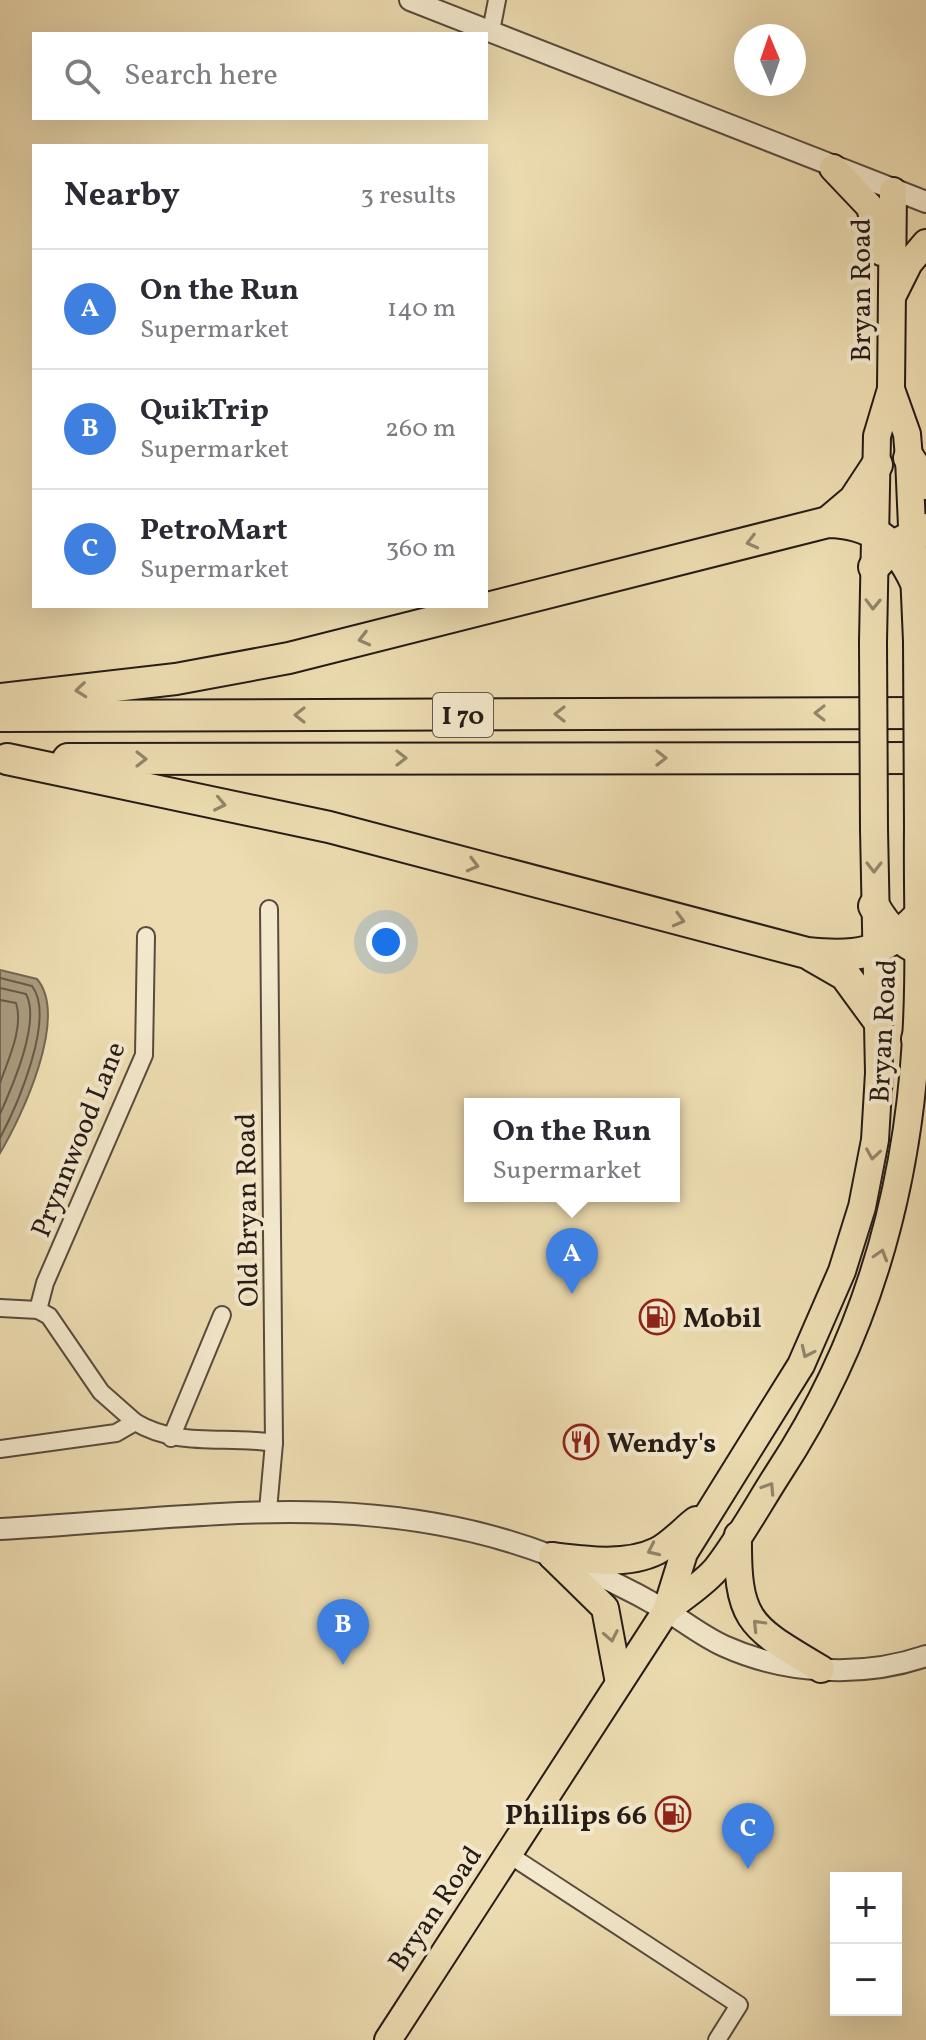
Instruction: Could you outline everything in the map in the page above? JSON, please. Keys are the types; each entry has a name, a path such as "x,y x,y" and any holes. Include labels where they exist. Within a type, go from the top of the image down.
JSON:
{"highway":[{"path":"909,458 926,484"},
{"path":"828,522 854,500 877,465"},
{"path":"488,608 828,522 857,524 896,541 915,581"},
{"path":"0,699 176,679 289,658 487,608"},
{"name":"I 70","path":"0,716 926,713"},
{"name":"I 70","path":"4,759 926,758"},
{"path":"4,759 329,827 807,953 835,956 907,942"},
{"path":"874,906 885,926 907,942"},
{"path":"807,953 845,975 878,1020"}],"main road":[{"path":"833,168 870,207 891,298"},
{"name":"Bryan Road","path":"893,191 891,389 877,436 877,465 896,541"},
{"path":"891,298 909,263 926,243"},
{"name":"Bryan Road","path":"874,906 873,642 896,541 909,458 907,434 891,389"},
{"name":"Bryan Road","path":"666,1611 715,1570 810,1423 846,1353 867,1300 894,1203 907,1136 921,1029 907,942 918,828 915,581"},
{"name":"Bryan Road","path":"388,2040 666,1611 684,1553 801,1365 853,1239 875,1140 878,1020 907,942"},
{"path":"552,1556 595,1561 657,1551 716,1504"},
{"path":"738,1535 738,1580 743,1606 752,1623 774,1641 821,1669"},
{"path":"552,1556 605,1608 619,1683"}],"street":[{"path":"410,0 926,202"},
{"path":"491,31 497,0"},
{"name":"Old Bryan Road","path":"268,1510 274,1443 269,909"},
{"name":"Prynnwood Lane","path":"38,1310 45,1283 144,1055 146,936"},
{"path":"0,1308 38,1310 49,1316 101,1392 135,1422 171,1438 242,1438 274,1443"},
{"path":"171,1438 222,1315"},
{"path":"0,1449 116,1433 135,1422"},
{"path":"0,1529 268,1510 345,1512 405,1518 552,1556 666,1611 722,1645 744,1654 821,1669 884,1667 926,1656"},
{"path":"508,1854 739,2005 717,2040"}],"water":[{"path":"0,970 37,979 46,996 48,1017 39,1066 30,1092 0,1153"}],"place":[{"name":"On the Run","path":"572,1294"},
{"name":"Mobil","path":"657,1317"},
{"name":"Wendy's","path":"581,1442"},
{"name":"QuikTrip","path":"343,1665"},
{"name":"Phillips 66","path":"673,1814"},
{"name":"PetroMart","path":"748,1869"}]}
